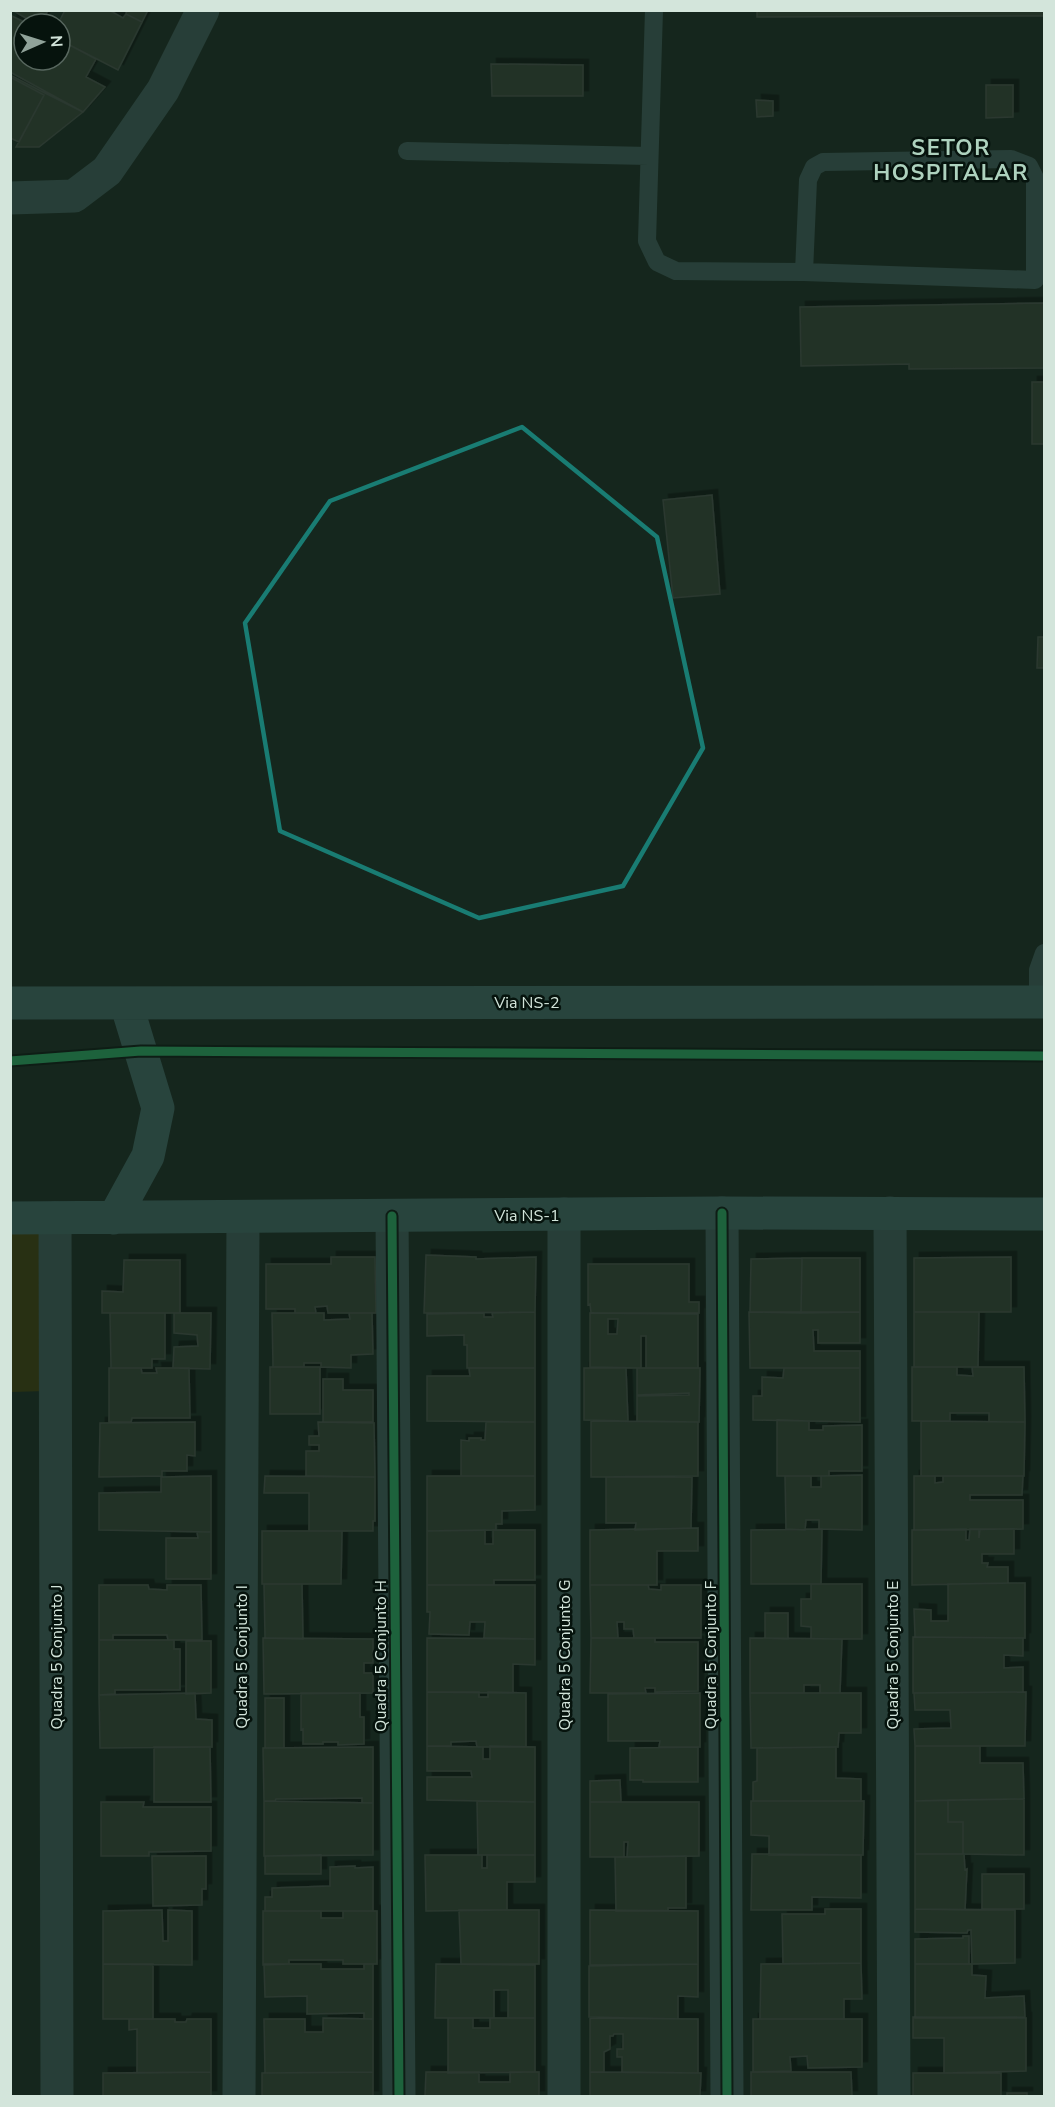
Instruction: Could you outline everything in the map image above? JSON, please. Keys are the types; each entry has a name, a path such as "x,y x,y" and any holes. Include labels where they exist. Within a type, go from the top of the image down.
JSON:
{"main road":[{"path":"114,1218 148,1156 158,1108 126,1002"},
{"name":"Via NS-2","path":"10,1003 1041,1002"},
{"name":"Via NS-1","path":"10,1218 722,1213 1044,1214"}],"street":[{"path":"10,198 74,196 107,171 163,90 203,10"},
{"name":"Quadra 5 Conjunto F","path":"722,1213 728,2097"},
{"name":"Quadra 5 Conjunto G","path":"564,1214 564,2097"},
{"name":"Quadra 5 Conjunto E","path":"891,1214 894,2097"},
{"name":"Quadra 5 Conjunto I","path":"239,2097 243,1216"},
{"name":"Quadra 5 Conjunto H","path":"392,1216 399,2097"},
{"name":"Quadra 5 Conjunto J","path":"55,1218 57,2097"}],"lane":[{"path":"654,10 647,241 657,262 676,271 804,272 1040,280 1035,178 1029,166 1011,159 823,162 814,167 808,180 804,272"},
{"path":"408,151 649,156"},
{"path":"1041,1002 1038,970 1044,953"}],"highlighted area":[{"path":"522,427 657,537 703,748 623,886 479,918 280,831 245,623 330,501"}],"shaded area":[{"path":"10,1231 39,1231 46,1391 11,1392"}],"building":[{"path":"12,10 48,10 47,12 15,12"},
{"path":"65,10 109,10 123,18 126,14 142,22 118,70 72,46 72,12 64,12"},
{"path":"127,10 148,10 142,22 126,14"},
{"path":"757,10 1044,10 1044,16 757,17"},
{"path":"12,16 12,72 72,72 72,46 96,59 86,77 105,87 83,112 10,72"},
{"path":"491,64 583,65 583,96 492,96"},
{"path":"10,75 83,112 39,147 16,147 44,95"},
{"path":"10,77 44,95 19,142 10,138"},
{"path":"986,85 1013,85 1013,117 986,118"},
{"path":"756,100 773,101 773,116 757,117"},
{"path":"1044,303 1044,368 909,369 909,364 801,366 800,307"},
{"path":"1032,382 1044,382 1044,444 1032,444"},
{"path":"712,495 720,594 673,598 663,500"},
{"path":"1038,637 1044,637 1044,668 1037,668"},
{"path":"426,1255 476,1257 476,1259 536,1257 535,1312 424,1313"},
{"path":"331,1257 375,1257 376,1313 328,1313 327,1306 315,1307 316,1313 295,1313 295,1309 266,1309 266,1264 331,1264"},
{"path":"1011,1257 1011,1312 914,1312 914,1258"},
{"path":"802,1258 801,1313 750,1312 751,1259"},
{"path":"802,1258 860,1258 860,1312 801,1313"},
{"path":"124,1260 180,1260 180,1313 102,1313 102,1291 123,1292"},
{"path":"588,1264 689,1264 689,1302 699,1302 699,1313 591,1313 590,1304 588,1305"},
{"path":"535,1312 535,1368 467,1368 467,1345 464,1345 464,1335 427,1336 427,1314 484,1313 484,1317 493,1317 492,1313"},
{"path":"749,1312 860,1312 860,1343 818,1343 818,1330 813,1330 814,1351 860,1351 860,1368 750,1368"},
{"path":"914,1312 979,1312 978,1367 914,1367"},
{"path":"110,1313 165,1313 165,1359 152,1359 152,1368 111,1368"},
{"path":"174,1313 211,1313 210,1369 173,1368 174,1347 198,1346 197,1335 174,1333"},
{"path":"272,1313 324,1313 324,1320 350,1319 349,1313 372,1313 373,1354 351,1355 351,1368 321,1367 321,1363 304,1363 304,1367 273,1367"},
{"path":"590,1313 698,1314 698,1368 646,1368 646,1336 641,1336 641,1368 590,1367","holes":["608,1319 618,1319 617,1334 608,1334"]},
{"path":"270,1367 320,1367 320,1414 270,1414"},
{"path":"912,1367 957,1367 957,1375 973,1376 972,1367 1024,1367 1025,1422 989,1422 989,1413 950,1413 950,1421 912,1421"},
{"path":"109,1368 141,1368 142,1373 157,1373 156,1368 189,1368 190,1418 132,1418 131,1422 109,1422"},
{"path":"469,1368 535,1368 535,1422 427,1421 427,1376 470,1376"},
{"path":"584,1368 626,1368 628,1421 584,1420"},
{"path":"637,1368 700,1368 699,1422 637,1421 637,1396 689,1395 689,1393 637,1395"},
{"path":"784,1368 860,1368 860,1422 753,1420 753,1396 762,1396 762,1377 783,1378"},
{"path":"323,1379 343,1379 343,1390 373,1390 373,1422 323,1422"},
{"path":"777,1420 809,1421 809,1430 823,1430 823,1426 862,1425 862,1471 829,1471 829,1476 777,1476"},
{"path":"591,1421 698,1422 698,1476 591,1477"},
{"path":"921,1421 1025,1422 1024,1476 921,1476"},
{"path":"195,1422 195,1456 187,1455 187,1471 162,1471 162,1476 99,1477 100,1423"},
{"path":"318,1422 374,1423 375,1477 306,1476 306,1451 319,1451 319,1445 309,1445 309,1436 319,1436"},
{"path":"486,1422 535,1422 535,1476 461,1476 461,1440 481,1438 485,1440"},
{"path":"862,1475 862,1530 819,1529 819,1520 806,1520 805,1530 786,1529 785,1476 811,1476 811,1487 821,1487 821,1476"},
{"path":"211,1476 211,1532 99,1530 99,1493 161,1492 161,1477"},
{"path":"265,1476 375,1477 373,1531 309,1531 309,1493 264,1493"},
{"path":"427,1476 535,1476 535,1510 502,1511 502,1524 496,1524 496,1530 427,1531"},
{"path":"914,1476 935,1476 935,1483 943,1482 943,1476 1023,1476 1022,1495 970,1495 970,1500 1023,1500 1023,1529 914,1530"},
{"path":"606,1477 692,1477 691,1528 635,1530 636,1523 606,1523"},
{"path":"698,1528 698,1551 657,1551 657,1585 590,1585 590,1530"},
{"path":"822,1529 821,1584 751,1584 751,1530"},
{"path":"966,1529 966,1540 969,1540 970,1529 979,1529 979,1538 980,1529 1014,1529 1014,1554 982,1554 982,1563 988,1563 987,1567 1008,1567 1008,1583 912,1585 912,1530"},
{"path":"485,1530 485,1544 493,1544 493,1530 535,1530 535,1580 494,1580 494,1585 427,1585 427,1531"},
{"path":"262,1531 342,1531 341,1584 262,1584"},
{"path":"197,1532 211,1532 211,1579 166,1579 166,1538 198,1538"},
{"path":"1025,1583 1025,1638 915,1637 914,1609 931,1610 931,1621 948,1621 948,1584"},
{"path":"264,1584 302,1584 303,1639 265,1638"},
{"path":"811,1584 862,1584 862,1639 811,1639 811,1627 801,1626 801,1599 811,1599"},
{"path":"99,1585 148,1585 149,1589 167,1590 167,1585 201,1585 202,1640 168,1640 167,1635 113,1635 113,1640 99,1640"},
{"path":"427,1585 535,1585 535,1639 484,1638 485,1622 470,1622 469,1635 429,1634 430,1612 427,1612"},
{"path":"590,1585 648,1585 649,1589 661,1590 661,1585 701,1585 701,1638 634,1638 633,1629 624,1629 624,1622 617,1622 618,1638 591,1638"},
{"path":"765,1613 788,1613 788,1639 765,1638"},
{"path":"913,1637 1023,1638 1023,1656 1004,1655 1004,1668 1023,1667 1023,1692 913,1693"},
{"path":"263,1638 373,1639 373,1663 364,1663 364,1673 373,1673 373,1693 264,1694"},
{"path":"427,1638 535,1639 535,1665 513,1664 513,1693 427,1692"},
{"path":"591,1638 655,1638 655,1642 698,1642 698,1691 655,1692 655,1688 645,1688 646,1693 590,1693"},
{"path":"750,1638 842,1639 840,1693 820,1693 820,1685 804,1685 804,1693 750,1693"},
{"path":"99,1640 174,1640 174,1649 180,1649 180,1690 115,1690 115,1694 99,1695"},
{"path":"186,1641 211,1641 211,1693 186,1694"},
{"path":"427,1692 479,1692 479,1697 488,1697 488,1692 526,1693 526,1747 477,1747 476,1741 451,1742 451,1746 427,1746"},
{"path":"1026,1692 1025,1746 915,1746 914,1729 951,1728 950,1710 915,1710 914,1693"},
{"path":"195,1693 196,1719 212,1720 212,1747 100,1748 99,1695"},
{"path":"301,1693 360,1693 360,1717 364,1717 364,1744 338,1745 338,1742 323,1742 323,1744 303,1744"},
{"path":"700,1693 700,1747 659,1747 660,1741 608,1741 608,1694"},
{"path":"750,1693 861,1693 861,1733 839,1733 838,1747 751,1748"},
{"path":"265,1698 284,1698 284,1748 265,1748"},
{"path":"427,1746 483,1747 483,1759 490,1759 490,1746 535,1747 535,1802 427,1800 427,1777 472,1777 471,1771 427,1771"},
{"path":"915,1746 980,1746 980,1763 1023,1763 1024,1799 915,1801"},
{"path":"154,1747 210,1747 211,1802 154,1802"},
{"path":"373,1747 373,1803 362,1803 362,1798 264,1801 263,1748"},
{"path":"698,1747 698,1782 630,1780 630,1748"},
{"path":"836,1747 836,1778 861,1779 861,1801 753,1801 753,1782 757,1781 757,1748"},
{"path":"620,1780 621,1802 590,1802 590,1781"},
{"path":"1024,1799 1024,1855 963,1854 963,1822 948,1822 948,1800"},
{"path":"948,1800 948,1822 963,1822 963,1854 915,1854 915,1801"},
{"path":"264,1801 373,1803 373,1855 264,1856"},
{"path":"477,1801 535,1802 535,1855 478,1855"},
{"path":"751,1801 864,1801 863,1855 769,1855 769,1836 751,1835"},
{"path":"101,1802 144,1802 143,1807 211,1807 211,1851 149,1852 149,1856 101,1856"},
{"path":"590,1802 699,1802 699,1856 627,1857 628,1842 624,1842 624,1857 590,1857"},
{"path":"752,1854 861,1855 861,1898 812,1897 812,1910 751,1910"},
{"path":"915,1854 964,1854 965,1870 967,1869 965,1910 915,1909"},
{"path":"321,1855 321,1874 265,1874 265,1856"},
{"path":"425,1855 482,1855 482,1868 487,1868 487,1855 535,1855 535,1882 507,1882 507,1910 426,1911"},
{"path":"152,1856 206,1856 206,1889 202,1889 202,1905 153,1906"},
{"path":"686,1856 686,1908 668,1908 668,1911 616,1911 615,1857"},
{"path":"355,1866 355,1868 373,1867 373,1911 265,1911 265,1897 272,1897 272,1888 330,1886 330,1867"},
{"path":"982,1874 1024,1874 1024,1909 982,1909"},
{"path":"825,1909 861,1909 861,1963 783,1964 782,1914 825,1914"},
{"path":"915,1909 1015,1910 1015,1963 972,1964 971,1930 967,1933 915,1932"},
{"path":"162,1910 163,1941 168,1941 168,1910 192,1911 192,1965 103,1964 103,1911"},
{"path":"459,1910 539,1910 539,1964 461,1964"},
{"path":"590,1910 698,1911 698,1964 590,1965"},
{"path":"263,1911 321,1911 321,1918 343,1918 343,1911 377,1911 377,1964 343,1964 343,1960 289,1960 289,1964 263,1965"},
{"path":"963,1936 969,1936 969,1964 915,1964 915,1939 963,1938"},
{"path":"861,1963 862,1999 844,1999 844,2019 760,2019 761,1964"},
{"path":"103,1964 153,1964 153,2019 103,2019"},
{"path":"264,1964 321,1964 321,1969 364,1969 364,1964 373,1964 373,2019 364,2019 364,2013 307,2014 307,1996 265,1997"},
{"path":"436,1964 535,1965 535,2018 508,2018 508,1990 494,1990 494,2018 435,2018"},
{"path":"698,1964 698,1997 678,1996 678,2019 589,2017 589,1966"},
{"path":"915,1964 972,1964 972,1975 986,1976 985,1998 1024,1996 1025,2017 915,2018"},
{"path":"913,2017 1026,2018 1026,2071 944,2073 944,2038 913,2038"},
{"path":"323,2018 373,2019 373,2072 265,2073 264,2019 305,2019 305,2032 323,2032"},
{"path":"448,2018 473,2018 473,2028 490,2028 490,2018 535,2018 535,2072 448,2073"},
{"path":"590,2018 698,2019 698,2073 622,2072 622,2057 617,2057 617,2049 623,2049 623,2034 610,2036 610,2049 604,2052 604,2072 590,2072"},
{"path":"129,2019 175,2019 175,2022 186,2022 187,2019 211,2019 211,2072 137,2073 137,2029 129,2030"},
{"path":"753,2019 862,2019 862,2067 808,2068 807,2056 790,2057 791,2071 753,2072"},
{"path":"211,2072 211,2096 103,2096 103,2073"},
{"path":"373,2072 373,2096 262,2096 262,2073"},
{"path":"426,2072 479,2072 479,2082 510,2082 510,2072 539,2072 539,2096 425,2096"},
{"path":"590,2072 701,2073 700,2096 590,2096"},
{"path":"751,2072 851,2072 852,2096 751,2096"},
{"path":"913,2073 1001,2073 1001,2096 913,2096"},
{"path":"1007,2093 1027,2093 1027,2096 1007,2096"}],"cycle path":[{"path":"10,1061 141,1051 1044,1056"},
{"path":"722,1213 727,2096"},
{"path":"392,1216 399,2096"}],"district":[{"name":"SETOR HOSPITALAR","path":"951,160"}]}
